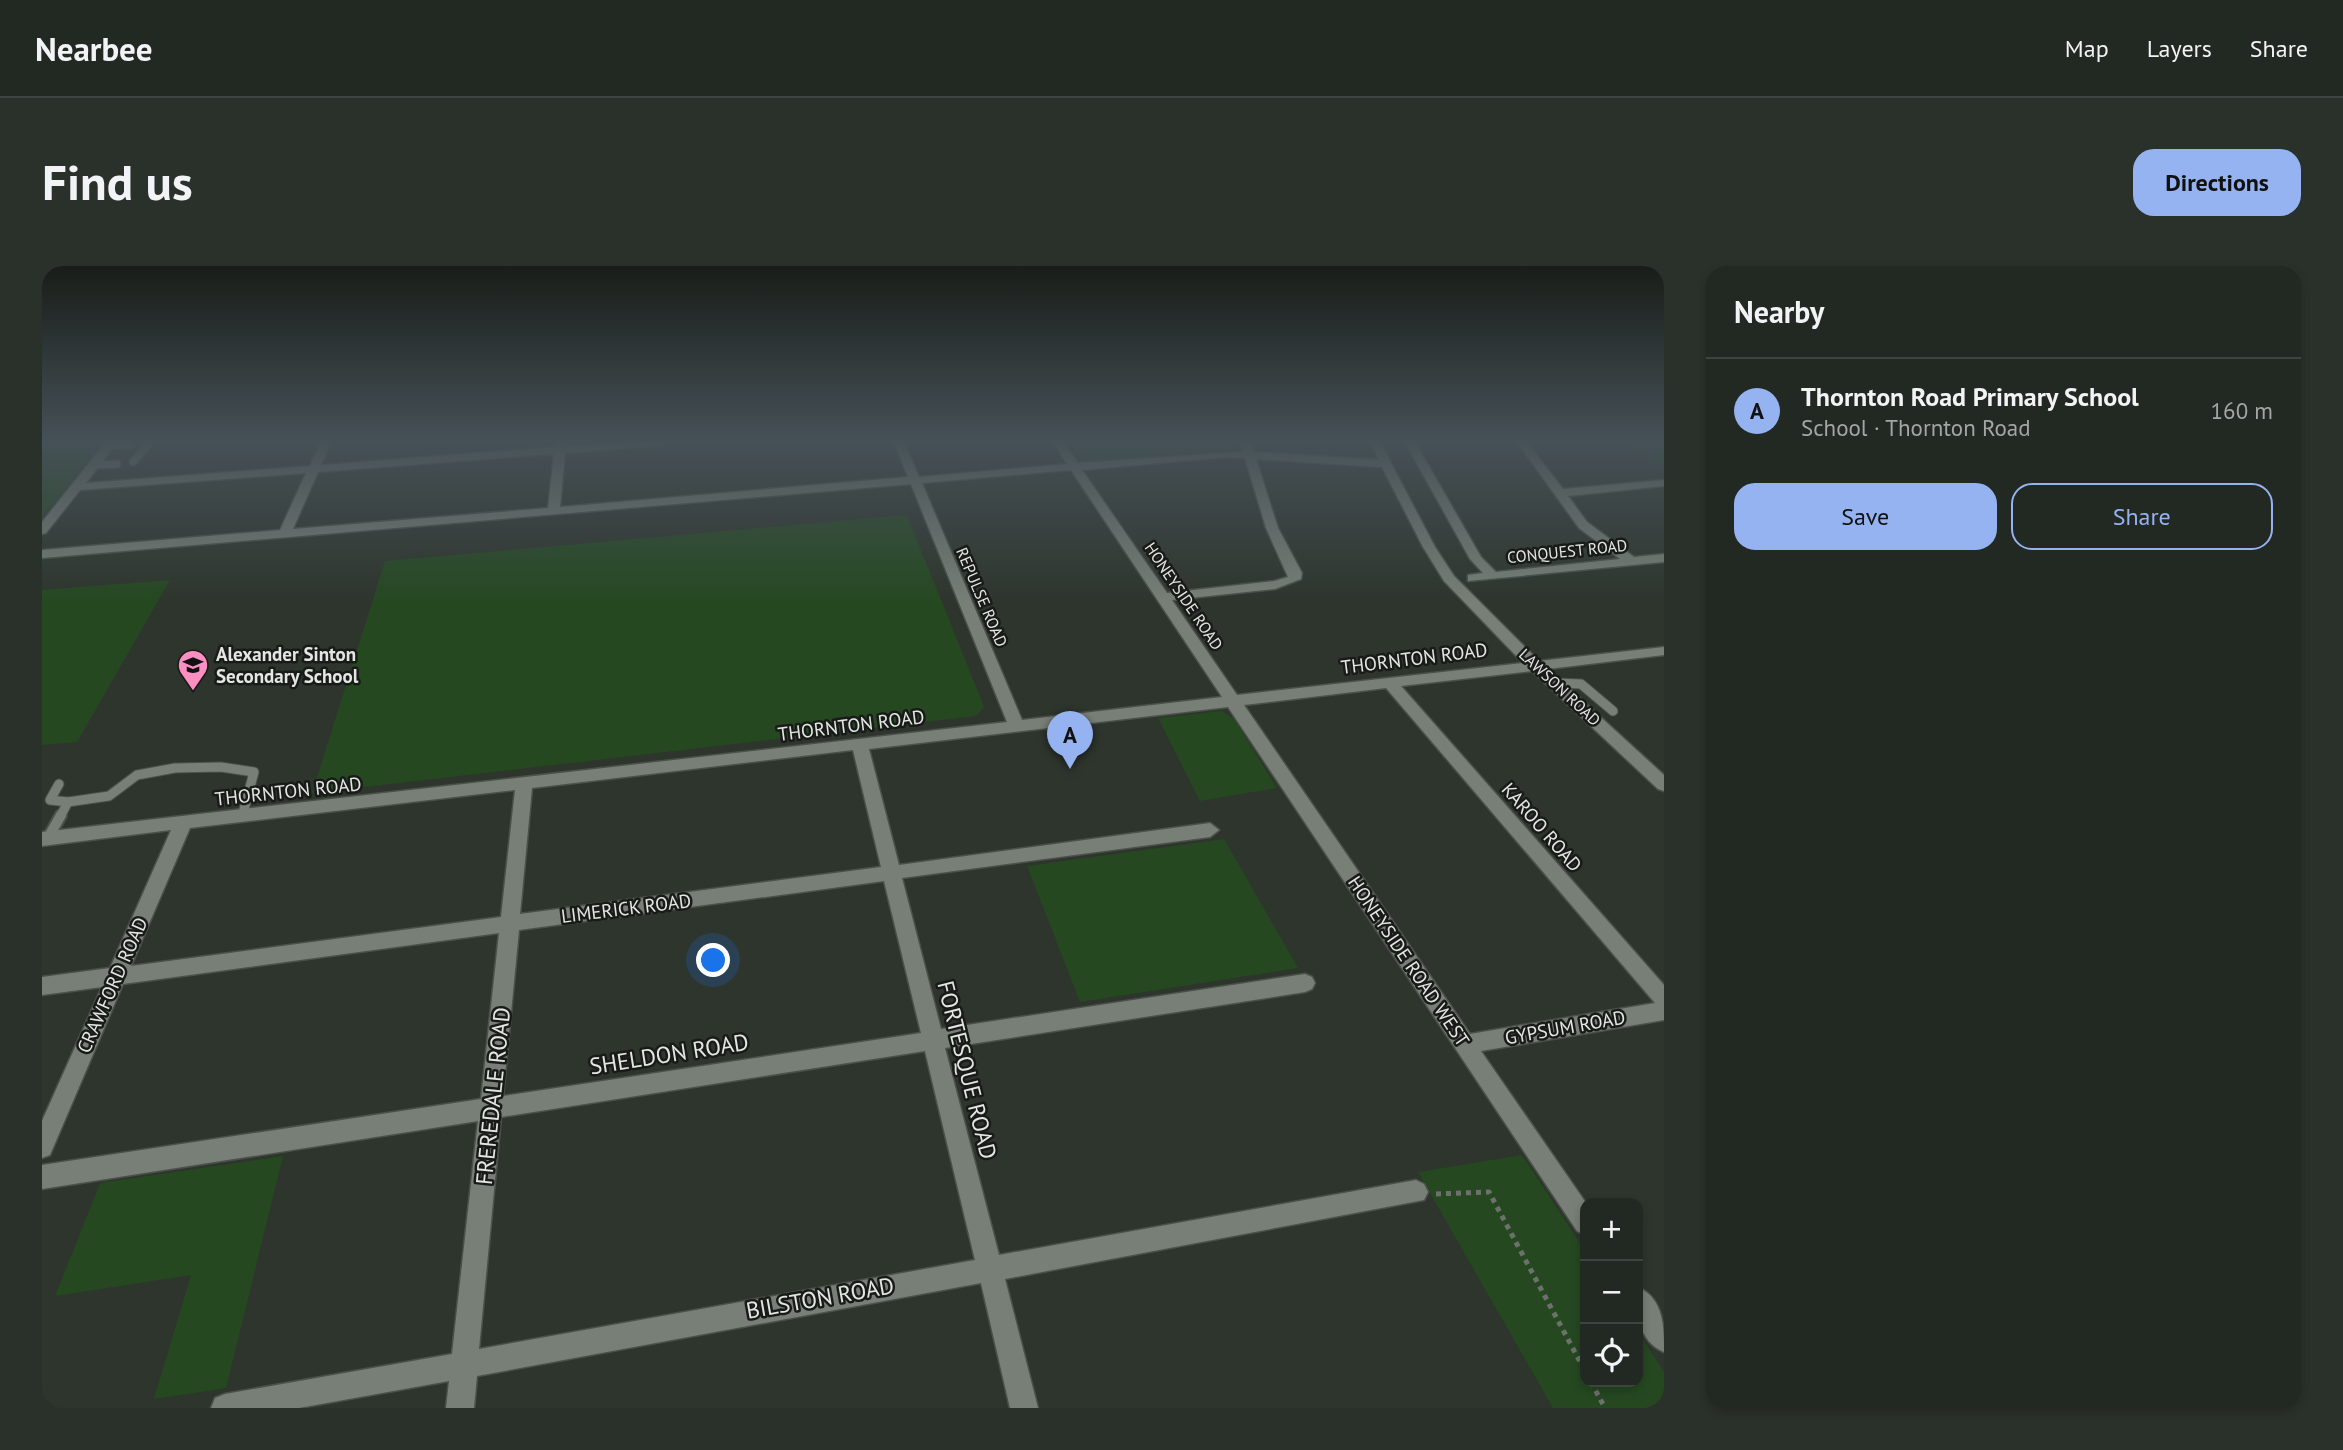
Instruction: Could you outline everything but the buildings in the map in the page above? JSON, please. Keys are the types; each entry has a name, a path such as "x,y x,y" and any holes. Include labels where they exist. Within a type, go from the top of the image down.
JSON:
{"street":[{"path":"42,530 69,495"},
{"path":"285,533 302,495"},
{"path":"554,511 555,495"},
{"path":"42,554 736,495"},
{"name":"REPULSE ROAD","path":"920,495 1017,726"},
{"name":"HONEYSIDE ROAD","path":"1095,495 1232,700"},
{"path":"1164,597 1275,585 1294,579 1295,573 1272,528 1262,495"},
{"name":"LAWSON ROAD","path":"1403,495 1449,578 1503,636 1664,785"},
{"path":"1440,495 1476,559 1493,576"},
{"path":"1563,495 1583,525 1631,561"},
{"name":"CONQUEST ROAD","path":"1473,578 1664,558"},
{"name":"THORNTON ROAD","path":"45,839 1664,651"},
{"name":"KAROO ROAD","path":"1389,682 1664,999"},
{"name":"HONEYSIDE ROAD WEST","path":"1232,700 1580,1215"},
{"name":"FORTESQUE ROAD","path":"860,745 1024,1408"},
{"name":"FREREDALE ROAD","path":"460,1408 524,784"},
{"name":"CRAWFORD ROAD","path":"42,1146 183,824"},
{"name":"LIMERICK ROAD","path":"42,986 1210,830"},
{"name":"SHELDON ROAD","path":"42,1177 1305,983"},
{"name":"GYPSUM ROAD","path":"1466,1044 1664,1011"},
{"name":"BILSTON ROAD","path":"225,1408 1416,1192"},
{"path":"1643,1308 1664,1339"}],"lane":[{"path":"1556,683 1581,684 1613,711"},
{"path":"59,784 50,800 68,802 109,796 137,775 175,768 221,767 254,772 242,817"},
{"path":"45,839 68,802"}],"path":[{"path":"1416,1192 1489,1192 1580,1362"},
{"path":"1594,1387 1605,1408"}],"green space":[{"path":"42,495 60,495 42,517"},
{"path":"907,515 984,707 976,716 312,793 385,561"},
{"path":"170,580 77,742 42,745 42,590"},
{"path":"1222,711 1234,719 1277,788 1200,801 1158,718"},
{"path":"1224,839 1298,968 1080,1002 1027,866"},
{"path":"1522,1155 1580,1243 1580,1387 1643,1387 1643,1340 1664,1372 1664,1408 1553,1408 1418,1172"},
{"path":"283,1156 226,1388 154,1399 191,1275 55,1296 100,1183"}],"place":[{"name":"Alexander Sinton Secondary School","path":"193,692"},
{"name":"Thornton Road Primary School","path":"1070,769"}]}
